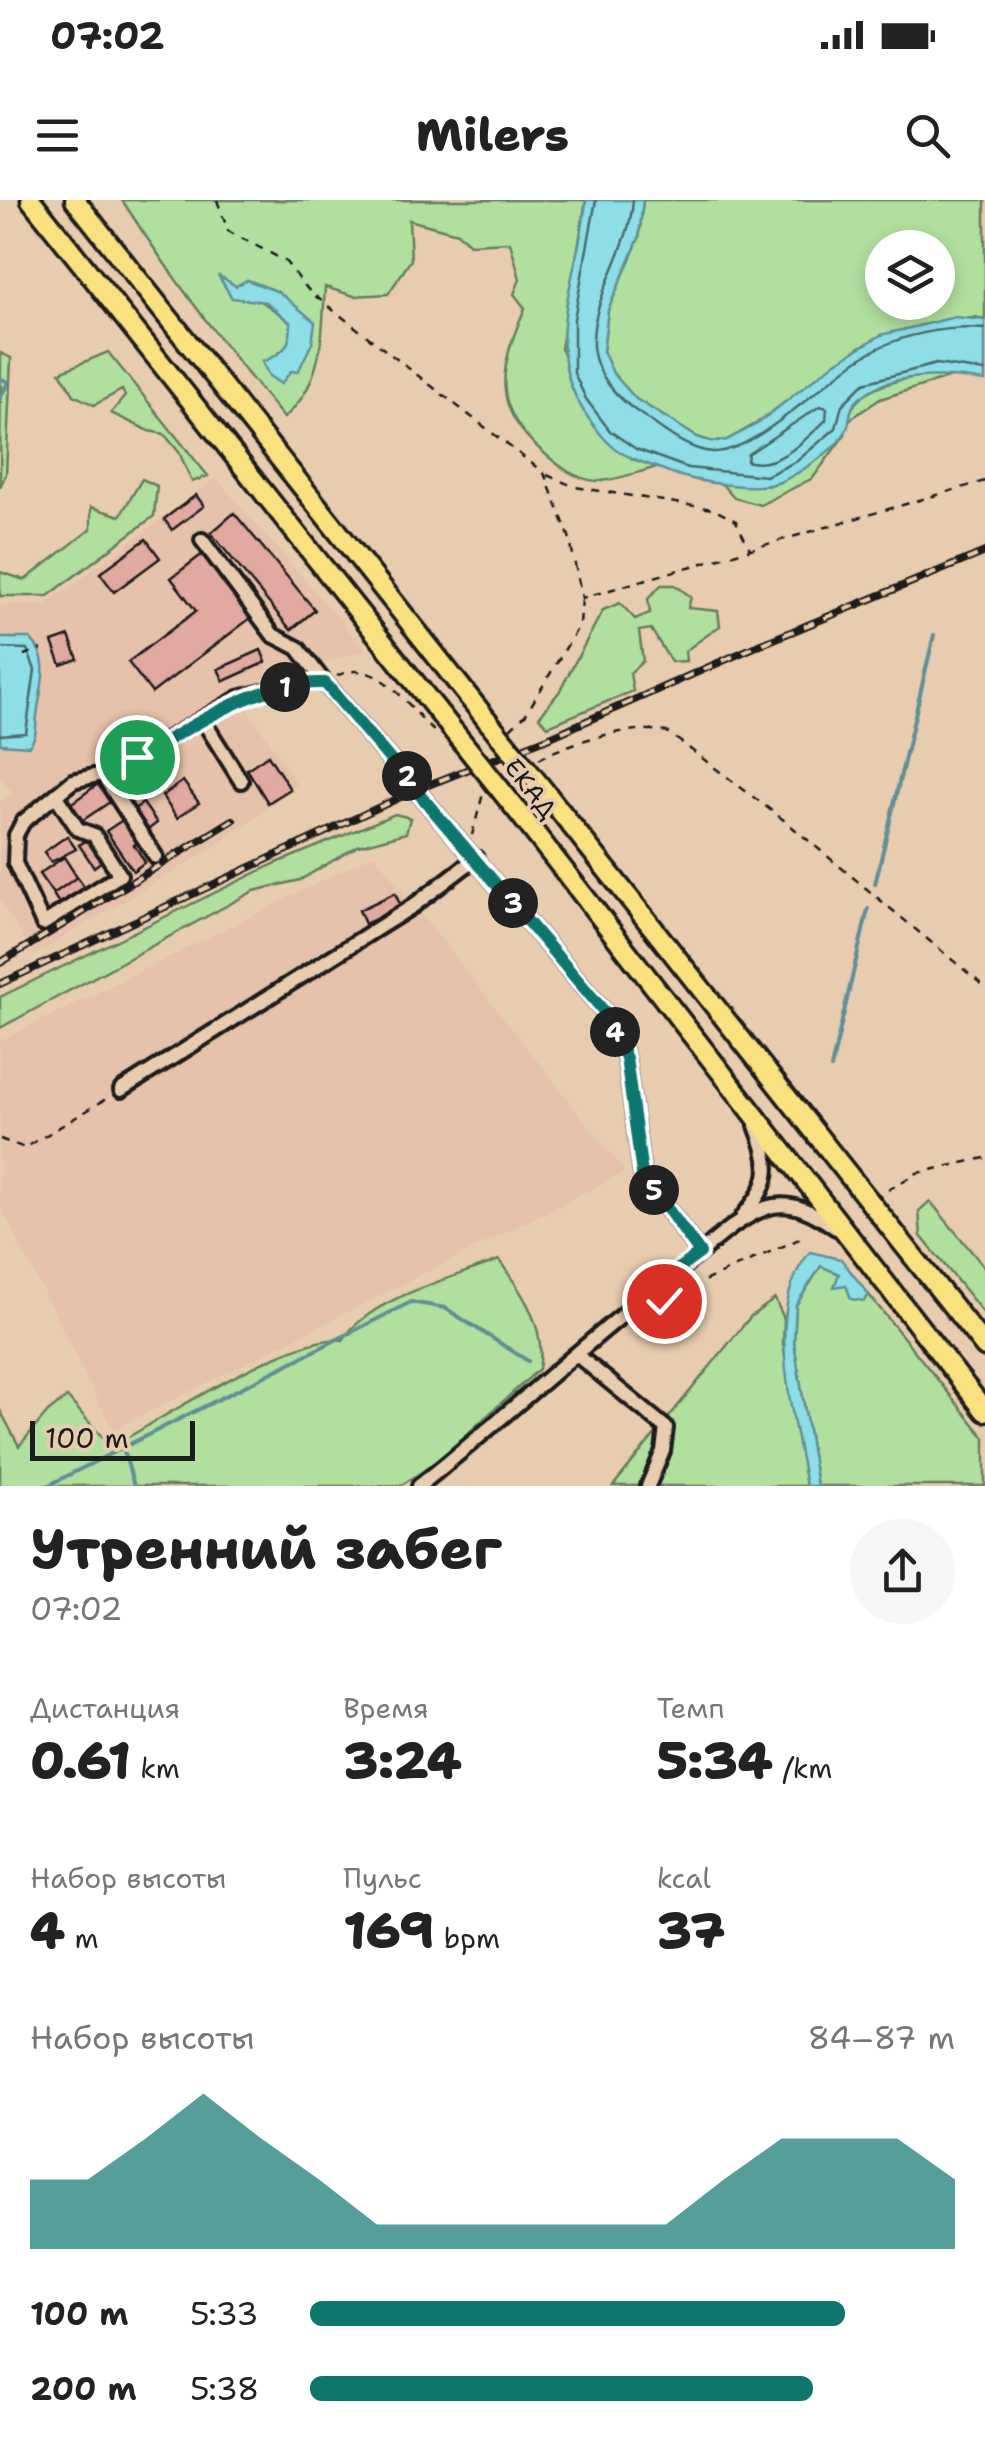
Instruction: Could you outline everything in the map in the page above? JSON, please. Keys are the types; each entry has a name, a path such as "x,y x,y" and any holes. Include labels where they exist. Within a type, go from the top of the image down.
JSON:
{"highway":[{"name":"ЕКАД","path":"31,200 460,738 985,1411"},
{"name":"ЕКАД","path":"75,200 985,1347"}],"street":[{"path":"202,540 273,635 298,648 608,1016 626,1058 642,1174 700,1253"},
{"path":"56,796 78,829 94,836 120,875 43,924 16,862 16,835 22,822 72,781 102,774 204,722 239,698 302,682 325,683"},
{"path":"204,722 242,780"},
{"path":"102,774 156,857"},
{"path":"121,1090 413,906 472,855"},
{"path":"734,1226 760,1196 768,1180 767,1158 748,1107"},
{"path":"419,1486 640,1297 734,1226 767,1207 793,1205 848,1237"},
{"path":"577,1354 666,1428 663,1451 648,1486"}],"path":[{"path":"217,200 228,231 285,261 310,292 544,473 575,487 714,508 736,521 750,550"},
{"path":"544,473 568,536 582,598 985,480"},
{"path":"24,655 41,649"},
{"path":"529,765 560,747 651,727 669,733 785,821 985,987"},
{"path":"472,855 482,792 498,783"},
{"path":"0,1139 25,1148 121,1090"},
{"path":"888,1190 917,1173 985,1158"},
{"path":"640,1297 664,1301 806,1236"}],"shaded area":[{"path":"216,478 366,650 235,689 298,786 209,850 34,955 0,900 0,802 13,793 0,777 0,605 45,606"},
{"path":"374,855 625,1172 113,1430 0,1205 0,1041"}],"green space":[{"path":"122,200 586,200 561,349 632,459 658,467 604,481 582,478 544,453 515,420 507,403 505,369 525,308 514,294 520,279 510,242 470,244 457,233 409,220 411,260 388,294 354,296 325,287 321,341 313,375 297,405 284,418 199,312","holes":["247,280 279,292 312,343 291,371 282,354 291,340 291,323 236,287"]},
{"path":"643,200 985,200 985,320 976,317 861,346 757,423 727,440 713,442 697,437 636,399 612,373 603,351 608,310 639,238"},
{"path":"108,352 208,476 192,482 179,452 164,434 111,413 125,396 122,390 94,405 74,395 60,372"},
{"path":"1,353 11,358 6,474 0,487"},
{"path":"937,374 954,376 880,399 849,420 852,408 871,391"},
{"path":"846,433 813,478 760,505 734,498 720,482 768,486"},
{"path":"142,479 157,486 154,516 48,596 0,596 0,572 25,580 91,529 91,507 120,516"},
{"path":"661,585 675,585 691,597 688,608 718,611 720,626 685,651 686,661 671,662 651,629 639,631 643,661 630,673 633,691 548,726 539,717 559,692 603,610 620,603 635,619 650,613 648,599"},
{"path":"395,814 410,818 406,833 358,846 300,880 254,891 0,1028 0,997 272,865"},
{"path":"930,1201 985,1268 985,1315 921,1236 919,1211"},
{"path":"499,1260 536,1325 541,1354 539,1369 435,1463 400,1486 0,1486 0,1410 19,1446 48,1412 67,1397 111,1447 261,1364 321,1341 343,1340 372,1312 392,1301"},
{"path":"821,1266 840,1274 835,1286 846,1284 864,1301 869,1295 985,1438 985,1486 817,1486 794,1343 796,1305"},
{"path":"775,1299 784,1319 783,1343 806,1486 613,1486 751,1316"}],"water":[{"path":"586,200 643,200 639,238 608,310 603,351 613,373 636,399 697,437 713,442 727,440 757,424 836,362 881,335 955,317 985,320 985,381 917,377 867,392 851,409 846,431 826,453 797,473 769,485 709,482 632,458 611,445 589,419 574,392 566,366 565,312"},
{"path":"218,275 236,286 247,280 279,292 315,322 312,343 298,372 291,371 281,384 269,376 262,362 285,348 291,323 266,302 232,298"},
{"path":"0,638 30,638 41,656 42,685 35,735 29,746 0,744"},
{"path":"810,1252 841,1259 869,1295 864,1301 851,1299 846,1285 834,1287 839,1274 821,1266 796,1305 794,1343 817,1486 806,1486 790,1397 784,1333 795,1276"}],"building":[{"path":"196,495 204,506 172,530 164,519"},
{"path":"234,513 315,610 291,630 211,533"},
{"path":"146,539 160,558 114,592 100,573"},
{"path":"204,553 252,617 152,693 128,662 196,611 171,578"},
{"path":"69,636 78,659 61,665 52,642"},
{"path":"261,650 266,662 224,681 218,669"},
{"path":"268,755 290,789 268,803 247,769"},
{"path":"183,781 199,803 177,818 162,796"},
{"path":"98,784 110,802 80,822 69,805"},
{"path":"143,803 157,823 145,832 131,811"},
{"path":"127,817 142,840 134,845 145,862 133,871 106,831"},
{"path":"67,836 76,849 51,862 44,852"},
{"path":"92,837 106,858 94,867 79,845"},
{"path":"64,857 77,877 53,894 39,874"},
{"path":"77,877 87,891 62,908 53,894"},
{"path":"395,893 401,907 365,924 359,910"}],"waterway":[{"path":"0,378 8,382 0,399"},
{"path":"875,884 934,635"},
{"path":"831,1068 868,909"},
{"path":"47,1486 411,1302 445,1308 528,1361"},
{"path":"123,1448 134,1486"}],"railway":[{"path":"0,984 418,789 548,738 985,552"},
{"path":"0,963 233,820"}],"route":[{"path":"137,757 204,722 239,698 302,682 325,683 608,1016 626,1058 642,1174 700,1253 640,1297 664,1301"}]}
